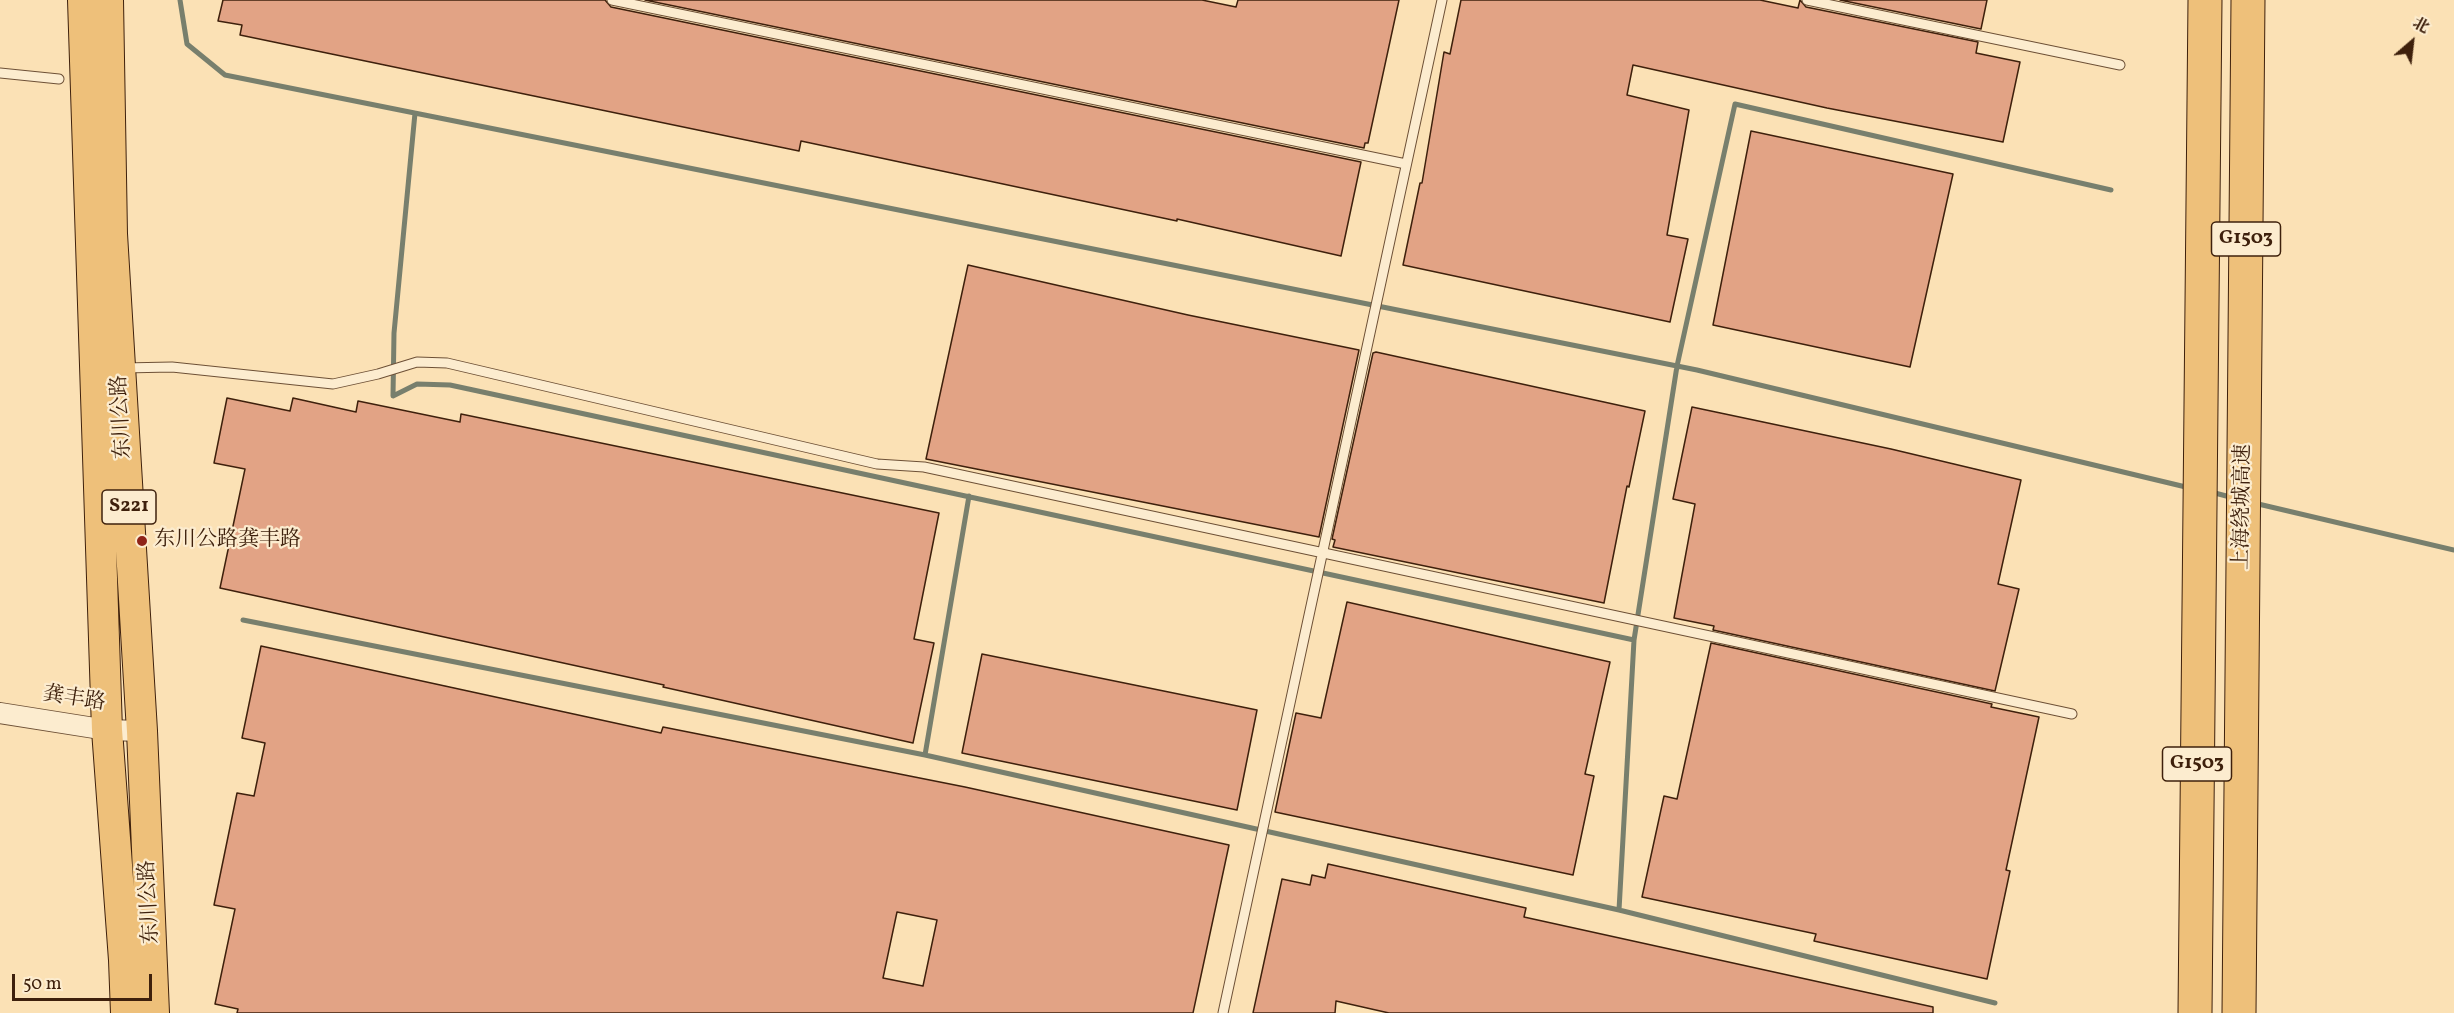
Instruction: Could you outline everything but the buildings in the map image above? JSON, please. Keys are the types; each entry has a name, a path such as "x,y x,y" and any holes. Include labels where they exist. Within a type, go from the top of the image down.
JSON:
{"highway":[{"name":"上海绕城高速","path":"2195,1013 2205,0"},
{"name":"上海绕城高速","path":"2239,1013 2248,0"}],"main road":[{"name":"东川公路","path":"83,0 107,730 126,1013"},
{"name":"东川公路","path":"108,0 112,234 142,731 154,1013"}],"street":[{"name":"龚丰路","path":"0,713 107,730 142,731"}],"lane":[{"path":"612,0 1406,164"},
{"path":"1223,1013 1442,0"},
{"path":"1807,0 2120,65"},
{"path":"0,73 59,79"},
{"path":"120,368 172,367 333,384 386,372 417,362 447,363 877,464 924,467 2072,714"}],"waterway":[{"path":"180,0 187,44 225,75 1697,370 2190,488"},
{"path":"1995,1003 1619,910 1634,640 1677,366 1735,104 2111,190"},
{"path":"415,113 394,333 393,396 417,384 450,385 1634,640"},
{"path":"2211,492 2234,498"},
{"path":"969,496 925,755 1619,910"},
{"path":"2254,503 2454,550"},
{"path":"243,620 925,755"}],"place":[{"name":"东川公路龚丰路","path":"142,541"}]}
